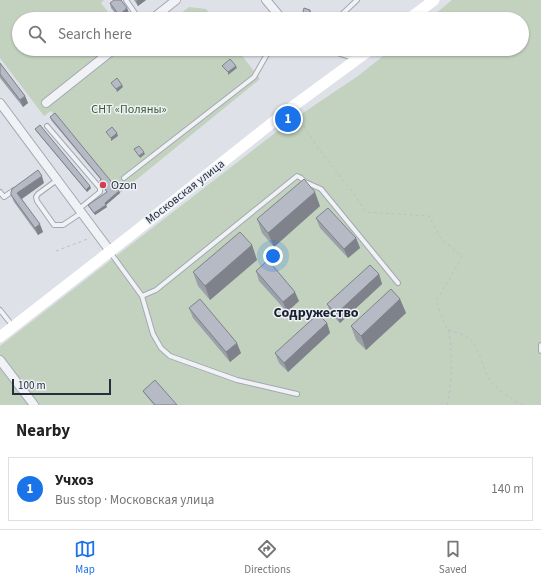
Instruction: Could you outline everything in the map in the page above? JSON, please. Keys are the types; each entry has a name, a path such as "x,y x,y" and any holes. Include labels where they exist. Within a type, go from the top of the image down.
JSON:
{"main road":[{"path":"418,12 434,0"},
{"name":"Московская улица","path":"0,336 292,107 362,56"}],"street":[{"path":"161,12 176,0"},
{"path":"269,1 277,12"},
{"path":"46,103 105,56"},
{"path":"353,56 359,58"},
{"path":"0,103 45,167 57,180 110,251"},
{"path":"0,360 34,405"}],"lane":[{"path":"126,0 134,12"},
{"path":"344,12 357,0"},
{"path":"124,178 254,77 266,56"},
{"path":"47,126 100,188 100,192 63,225 54,225 37,201 36,197 57,180"},
{"path":"142,296 156,290 297,176 305,182 321,189 398,283"},
{"path":"0,192 4,197 21,185"},
{"path":"110,251 142,296 153,334 161,348 170,356 238,380 297,394"},
{"path":"0,310 13,326"},
{"path":"541,346 541,351"}],"path":[{"path":"292,107 318,148 354,193 366,212 429,216 440,236 462,257 436,302 447,329 452,357 447,405"},
{"path":"56,252 91,237"},
{"path":"447,329 471,339 484,370 494,385 522,405"}],"green space":[{"name":"СНТ «Поляны»","path":"0,0 104,0 101,3 108,12 12,12 12,56 242,56 260,79 120,193 51,111 44,116 0,58"},
{"path":"452,0 541,0 541,405 0,405 0,346 288,123 358,76 383,56 529,56 529,12 437,12"},
{"path":"189,7 206,9 208,12 182,12"}],"building":[{"path":"114,0 121,0 127,8 122,12 117,12 110,3"},
{"path":"304,8 310,10 310,12 303,12"},
{"path":"230,59 236,66 228,72 222,66"},
{"path":"0,63 25,96 20,100 0,74"},
{"path":"117,78 122,85 116,89 111,83"},
{"path":"55,113 119,191 105,203 106,205 94,213 88,205 107,192 100,181 101,179 50,117"},
{"path":"40,125 90,186 86,190 35,129"},
{"path":"112,127 117,133 111,138 106,132"},
{"path":"139,146 144,152 139,156 134,149"},
{"path":"38,170 42,176 17,193 40,224 35,228 11,195 11,192 12,189"},
{"path":"304,179 315,192 268,233 257,219"},
{"path":"328,208 356,238 344,249 316,218"},
{"path":"240,232 252,245 205,286 193,272"},
{"path":"268,260 295,292 283,302 256,271"},
{"path":"370,265 379,274 336,314 327,304"},
{"path":"391,289 400,299 361,336 351,326"},
{"path":"200,299 237,343 226,352 189,308"},
{"path":"318,314 327,323 284,363 275,353"},
{"path":"155,380 177,405 155,405 143,391"}],"place":[{"name":"Учхоз","path":"288,119"},
{"name":"Ozon","path":"103,185"}],"district":[{"name":"Содружество","path":"316,313"}]}
